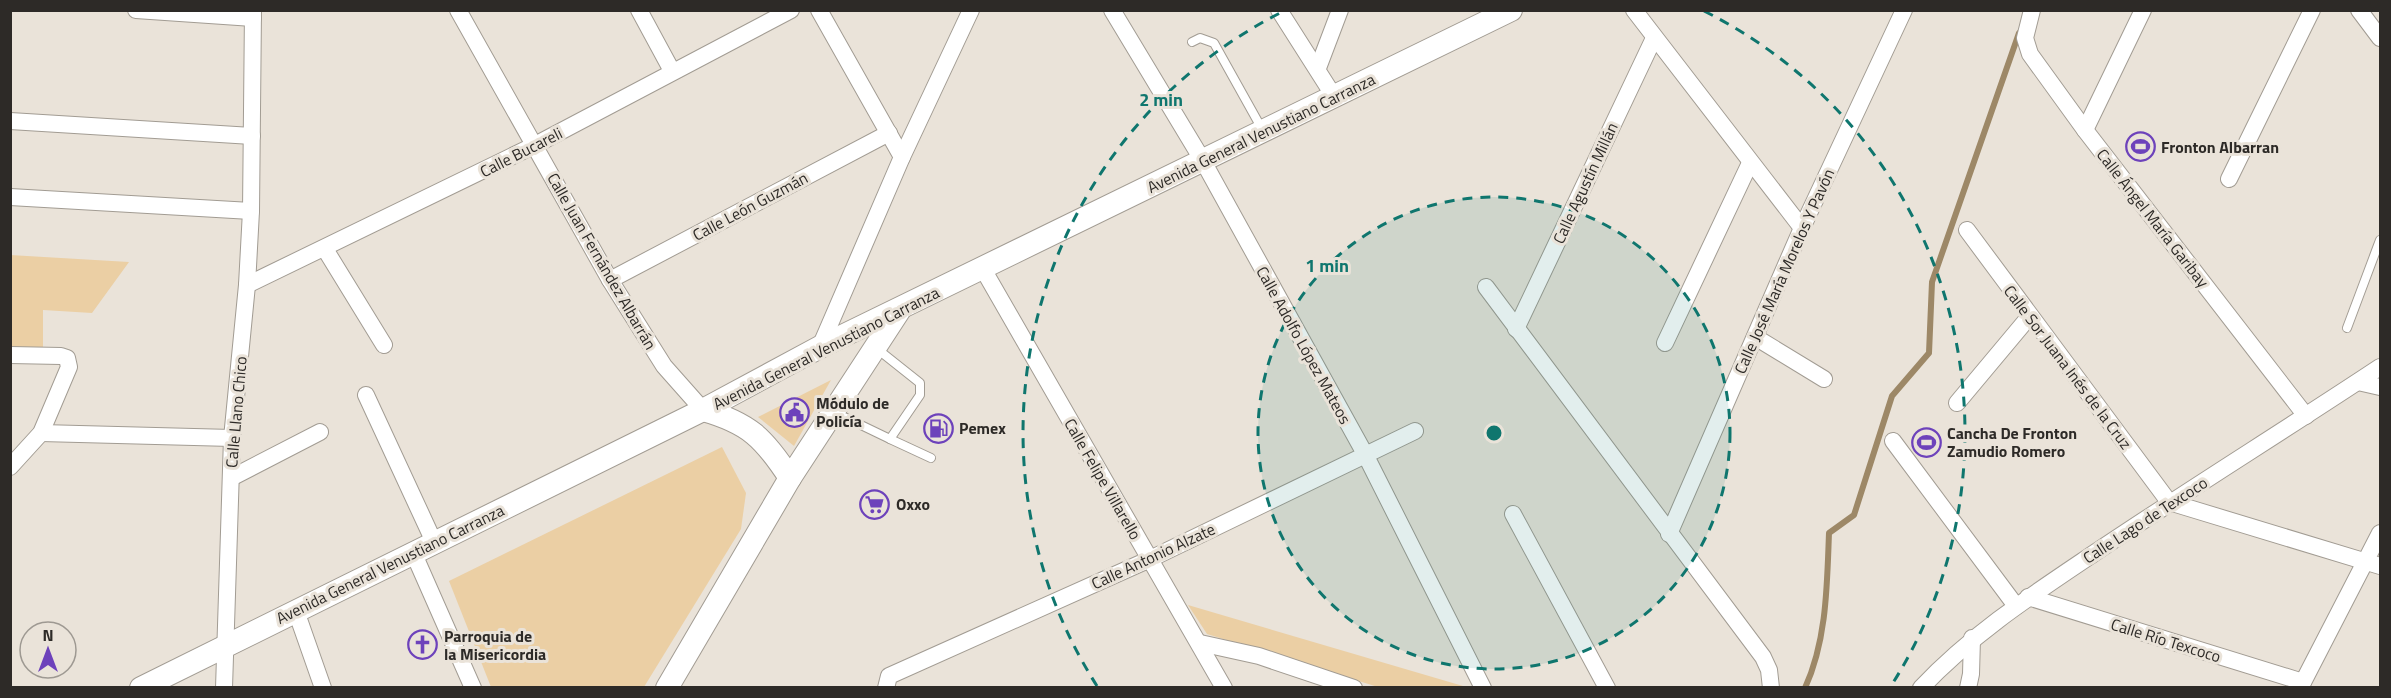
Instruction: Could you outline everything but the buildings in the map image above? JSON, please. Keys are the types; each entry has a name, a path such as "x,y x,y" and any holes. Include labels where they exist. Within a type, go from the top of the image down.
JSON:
{"main road":[{"name":"Avenida General Venustiano Carranza","path":"141,687 702,410 820,347 1335,98 1511,10"},
{"path":"667,687 789,478 898,311"},
{"path":"702,410 744,425 760,437 789,478"}],"street":[{"path":"136,10 253,14"},
{"name":"Calle Juan Fernández Albarrán","path":"458,10 610,280 664,366 702,410"},
{"path":"639,10 672,72"},
{"name":"Calle Bucareli","path":"247,285 535,146 791,10"},
{"path":"819,10 902,157"},
{"path":"820,347 902,157 971,10"},
{"name":"Calle Adolfo López Mateos","path":"1112,10 1203,162 1365,454 1483,687"},
{"path":"1279,10 1335,98"},
{"path":"1317,68 1340,10"},
{"path":"1634,10 1750,164 1802,228"},
{"name":"Calle José María Morelos Y Pavón","path":"1669,534 1802,228 1904,10"},
{"name":"Calle Ángel María Garibay","path":"2032,10 2026,34 2027,48 2085,130 2306,416"},
{"path":"2085,130 2143,10"},
{"path":"2229,179 2312,10"},
{"path":"2359,10 2380,38"},
{"name":"Calle Llano Chico","path":"224,687 232,438 247,285 251,211 253,14"},
{"name":"Calle Agustín Millán","path":"1516,329 1654,38"},
{"path":"10,121 252,136"},
{"name":"Calle León Guzmán","path":"610,280 889,133"},
{"path":"1665,344 1750,164"},
{"path":"10,197 251,211"},
{"name":"Calle Sor Juana Inés de la Cruz","path":"1967,230 2169,502"},
{"path":"325,249 384,345"},
{"name":"Calle Felipe Villarello","path":"983,269 1148,560 1224,687"},
{"path":"1486,287 1763,657 1769,670 1771,687"},
{"path":"1957,403 2030,317"},
{"path":"1755,337 1824,379"},
{"path":"10,355 53,355 68,360 68,370 41,433 10,467"},
{"name":"Calle Lago de Texcoco","path":"1921,687 1972,638 2022,602 2169,502 2380,367"},
{"path":"2358,382 2380,387"},
{"path":"366,395 434,542"},
{"name":"Calle Antonio Alzate","path":"887,682 1148,560 1415,431"},
{"path":"231,478 320,432"},
{"path":"41,433 232,438"},
{"path":"1893,441 2022,602"},
{"path":"2169,502 2374,564"},
{"path":"1513,514 1607,687"},
{"path":"2302,685 2374,564 2380,533"},
{"path":"413,552 473,687"},
{"name":"Calle Río Texcoco","path":"2022,602 2302,685"},
{"path":"296,611 323,687"},
{"path":"1968,687 1971,674 1972,638"},
{"path":"1200,644 1259,656 1354,687"}],"lane":[{"path":"1192,42 1200,38 1214,43 1263,132"},
{"path":"2348,328 2380,240"},
{"path":"875,347 921,386 920,395 890,439"},
{"path":"832,411 931,458"}],"shaded area":[{"path":"10,255 129,262 92,313 43,310 43,349 11,347"},
{"path":"831,380 794,446 758,417"},
{"path":"722,447 746,493 741,529 644,687 491,687 449,581"},
{"path":"1188,605 1464,687 1378,687 1207,634"}],"waterway":[{"path":"1805,688 1818,651 1822,631 1829,533 1854,515 1892,396 1929,353 1932,282 2019,33"}],"place":[{"name":"Fronton Albarran","path":"2140,147"},
{"name":"Módulo de Policía","path":"795,412"},
{"name":"Pemex","path":"938,428"},
{"name":"Cancha De Fronton Zamudio Romero","path":"1926,442"},
{"name":"Oxxo","path":"875,504"},
{"name":"Parroquia de la Misericordia","path":"423,645"}]}
